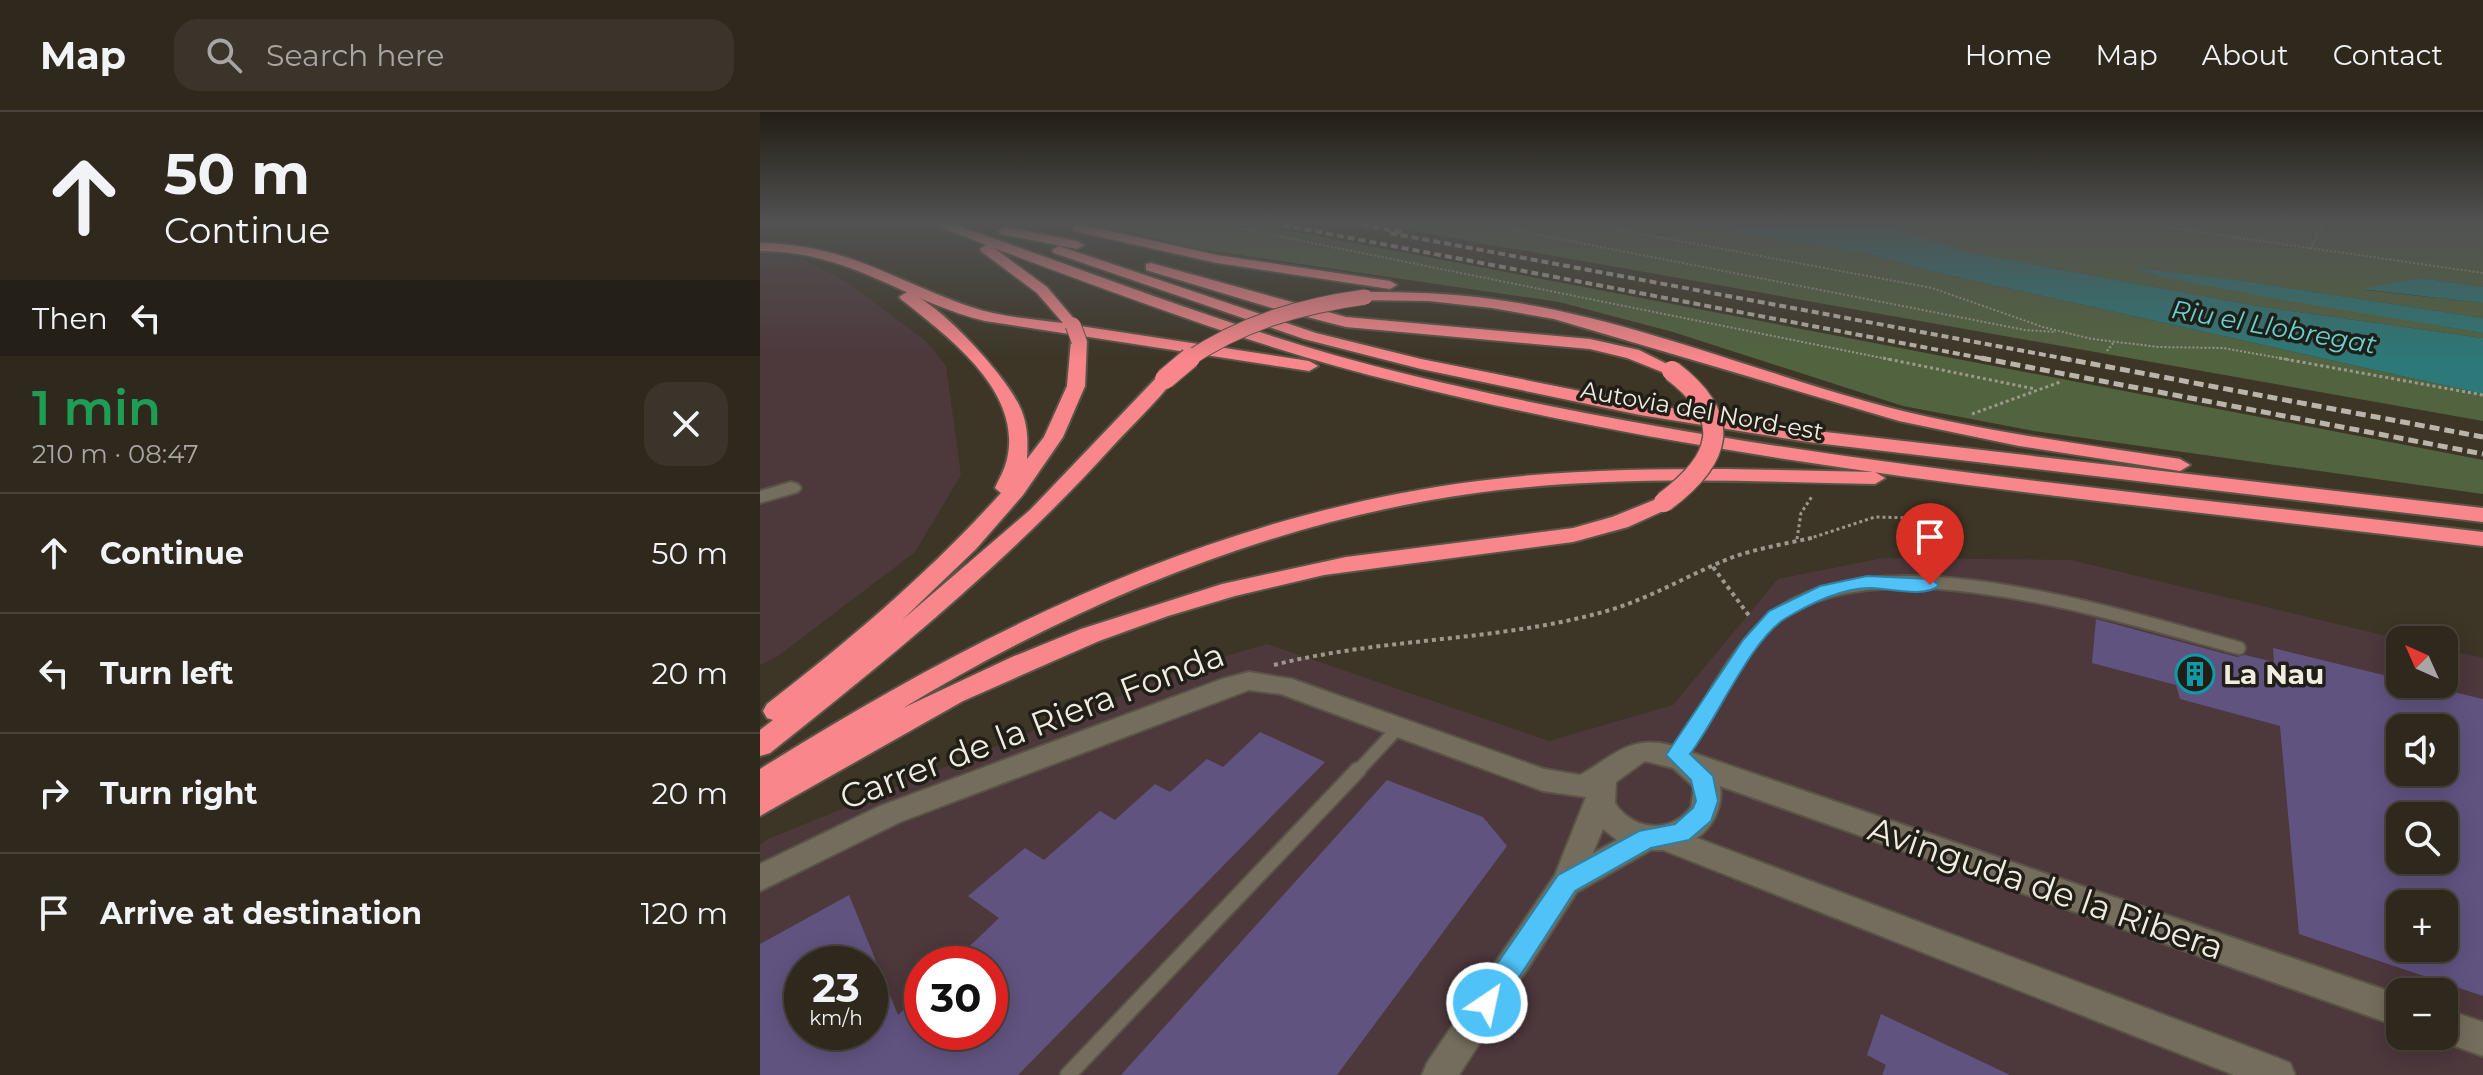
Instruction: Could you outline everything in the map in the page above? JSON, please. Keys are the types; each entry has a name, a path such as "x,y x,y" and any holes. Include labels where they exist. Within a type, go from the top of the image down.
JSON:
{"highway":[{"path":"864,268 957,308 1017,323 1396,376"},
{"path":"760,725 908,599 1003,505 1050,444 1071,407 1078,385 1076,333 1042,290 1013,268"},
{"name":"Autovia del Nord-est","path":"1061,268 1290,348 1396,376 1628,427 1803,455 2009,482 2483,539"},
{"name":"Autovia del Nord-est","path":"1109,268 1310,336 1524,387 1722,424 2483,515"},
{"path":"760,804 844,752 935,704 1057,648 1140,617 1267,580 1340,565 1576,534 1629,519 1664,502 1694,480 1711,454 1714,431 1708,405 1698,390 1672,371 1633,354 1590,344 1377,324 1312,314 1156,268"},
{"path":"1195,268 1270,294 1377,324"},
{"path":"1267,268 1483,296 1554,309 1634,328 1726,363"},
{"path":"877,273 965,346 1010,403 1020,430 1018,464 1006,487 908,599"},
{"path":"760,745 893,641 988,560 1055,497 1165,379 1209,344 1247,325 1315,304 1365,297 1431,295 1518,307 1601,325 1861,405 1965,430 2451,511"},
{"path":"760,784 928,679 1041,621 1203,554 1336,513 1475,487 1593,476 1720,473 2009,482"}],"street":[{"path":"760,497 791,488"},
{"name":"Carrer de la Riera Fonda","path":"760,878 890,814 1231,685 1259,682 1283,685 1543,780 1603,787"},
{"path":"1439,1075 1566,883 1603,787 1629,755 1661,751 1685,760 1702,776 1707,788 1703,814 1680,833 1656,838 1566,883"},
{"name":"Avinguda de la Ribera","path":"1685,760 2386,1006"},
{"path":"1603,787 1606,814 1630,834 1656,838 2278,1075"},
{"path":"2458,1031 2483,1039"}],"lane":[{"path":"1685,760 1698,729 1749,645 1776,616 1826,591 1867,582 1989,589 2031,596 2239,648"},
{"path":"1068,1075 1397,729"}],"path":[{"path":"1446,268 1713,326 2035,389"},
{"path":"1708,268 2025,330 2067,333 2114,342 2223,348 2483,395"},
{"path":"1824,268 1932,288 2067,333"},
{"path":"2447,268 2483,273"},
{"path":"2107,351 2114,342"},
{"path":"1970,415 2060,382"},
{"path":"1797,539 1801,513 1813,495"},
{"path":"1259,682 1272,665 1322,653 1508,630 1610,610 1734,557 1830,533 1875,517 1952,519"},
{"path":"1713,567 1742,610 1765,628"}],"shaded area":[{"path":"760,268 821,268 851,285 926,341 946,366 961,475 915,552 778,656 760,665"},
{"path":"1883,558 2071,560 2386,636 2386,698 2458,698 2458,652 2483,658 2483,1075 760,1075 760,845 768,839 1196,665 1267,644 1549,741 1673,705 1778,579"}],"green space":[{"path":"1327,268 1485,268 2483,460 2483,494 2034,431 1903,406 1673,332 1559,302"},
{"path":"1622,268 1919,268 2483,394 2483,421"},
{"path":"2051,268 2483,268 2483,287 2421,278 2365,290 2483,303 2483,318 2237,280 2139,270 2162,277 2483,333 2483,338 2263,307"}],"water":[{"name":"Riu el Llobregat","path":"1919,268 2052,268 2263,307 2483,338 2483,394"},
{"path":"2134,268 2237,280 2483,318 2483,333 2284,300 2161,277"},
{"path":"2421,278 2483,287 2483,303 2361,289"}],"building":[{"path":"2096,619 2237,657 2245,655 2274,662 2273,648 2386,676 2386,698 2458,698 2458,693 2483,699 2483,996 2458,988 2458,978 2430,978 2299,934 2280,726 2180,699 2176,685 2092,663"},
{"path":"1260,732 1325,762 1018,1075 760,1075 760,944 849,895 870,946 784,946 784,1050 888,1050 888,991 898,1015 904,1009 904,1050 1008,1050 1008,946 970,946 999,918 968,896 1025,848 1044,860 1100,811 1115,820 1155,784 1170,792 1207,759 1223,767"},
{"path":"1387,780 1483,817 1507,846 1337,1075 1121,1075"},
{"path":"1881,1014 2010,1075 1882,1075 1886,1065 1867,1055"}],"railway":[{"path":"1508,268 1991,360"},
{"path":"1578,268 2072,360"},
{"path":"1981,358 2483,454"},
{"path":"2061,358 2483,437"}],"place":[{"name":"La Nau","path":"2195,674"}],"route":[{"path":"1487,1003 1566,883 1647,838 1665,838 1680,833 1703,814 1707,788 1702,776 1677,755 1698,729 1749,645 1776,616 1826,591 1867,582 1930,585"}]}
